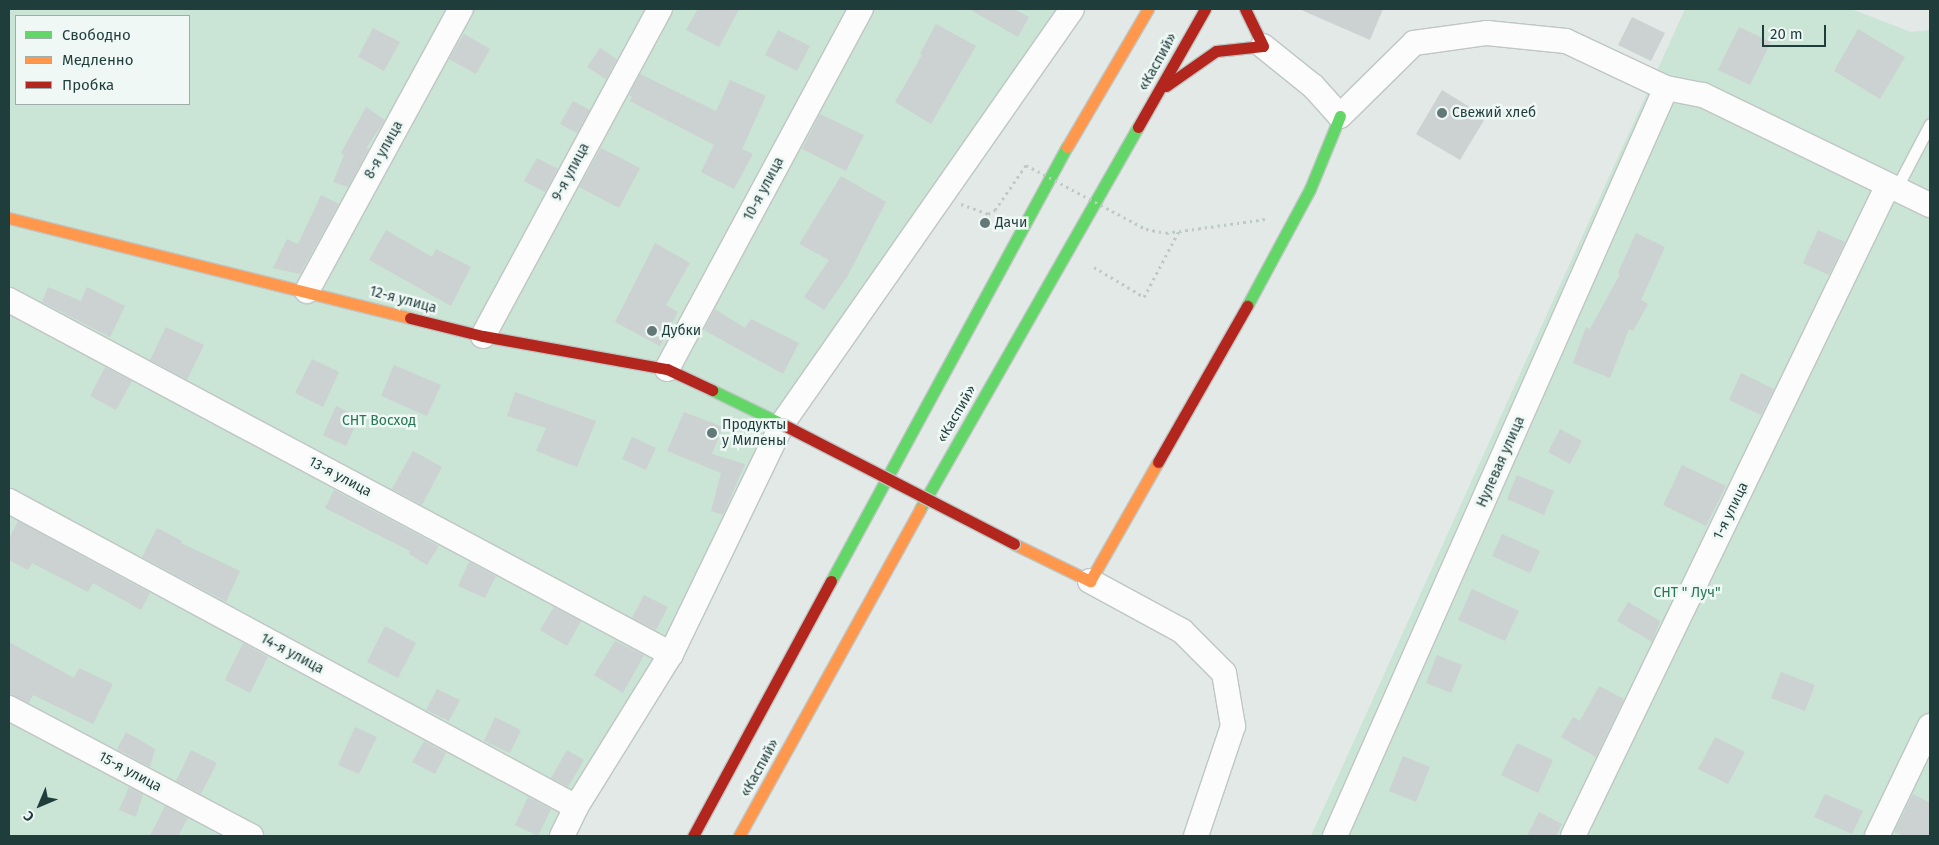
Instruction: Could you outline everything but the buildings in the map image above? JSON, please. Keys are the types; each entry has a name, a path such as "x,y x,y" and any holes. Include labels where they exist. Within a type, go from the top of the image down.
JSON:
{"main road":[{"name":"«Каспий»","path":"693,836 1052,173 1148,9"},
{"name":"«Каспий»","path":"739,836 906,534 1205,9"},
{"path":"1160,89 1216,51 1263,46 1245,9"},
{"path":"1090,581 1291,224 1340,116"},
{"name":"12-я улица","path":"9,218 483,336 667,368 782,424 1014,544 1090,581"}],"street":[{"name":"8-я улица","path":"307,291 461,9"},
{"name":"9-я улица","path":"483,336 660,9"},
{"name":"10-я улица","path":"667,368 861,9"},
{"path":"562,836 576,807 671,654 782,424 1075,11"},
{"path":"1263,46 1313,86 1340,116 1414,44 1487,33 1566,41 1666,88 1703,95 1930,206"},
{"name":"Нулевая улица","path":"1335,836 1666,88"},
{"name":"1-я улица","path":"1573,836 1892,187"},
{"name":"13-я улица","path":"9,300 671,654"},
{"name":"14-я улица","path":"9,501 576,807"},
{"path":"1090,581 1182,631 1224,673 1233,726 1196,836"},
{"name":"15-я улица","path":"9,708 251,836"},
{"path":"1877,836 1930,726"}],"lane":[{"path":"1892,187 1930,124"}],"path":[{"path":"967,207 988,214 995,210 1026,165 1146,229 1166,233 1268,218 1291,224"},
{"path":"1094,267 1144,297 1180,231"}],"green space":[{"name":"СНТ Восход","path":"9,9 1082,9 801,401 573,836 9,836"},
{"name":"СНТ \" Луч\"","path":"1685,9 1851,9 1911,32 1930,30 1930,836 1311,836"}],"traffic: fast":[{"path":"1247,306 1310,189 1340,116"},
{"path":"920,509 1138,127"},
{"path":"831,581 1067,147"},
{"path":"712,390 782,424"}],"traffic: slow":[{"path":"1067,147 1148,9"},
{"path":"9,218 410,318"},
{"path":"1014,544 1090,581 1158,462"},
{"path":"739,836 920,509"}],"traffic: jam":[{"path":"1138,127 1205,9"},
{"path":"1166,86 1216,51 1263,46 1245,9"},
{"path":"1158,462 1247,306"},
{"path":"410,318 483,336 667,369 712,390"},
{"path":"782,424 1014,544"},
{"path":"693,836 831,581"}],"place":[{"name":"Свежий хлеб","path":"1442,113"},
{"name":"Дачи","path":"985,223"},
{"name":"Дубки","path":"652,331"},
{"name":"Продукты у Милены","path":"712,433"}]}
